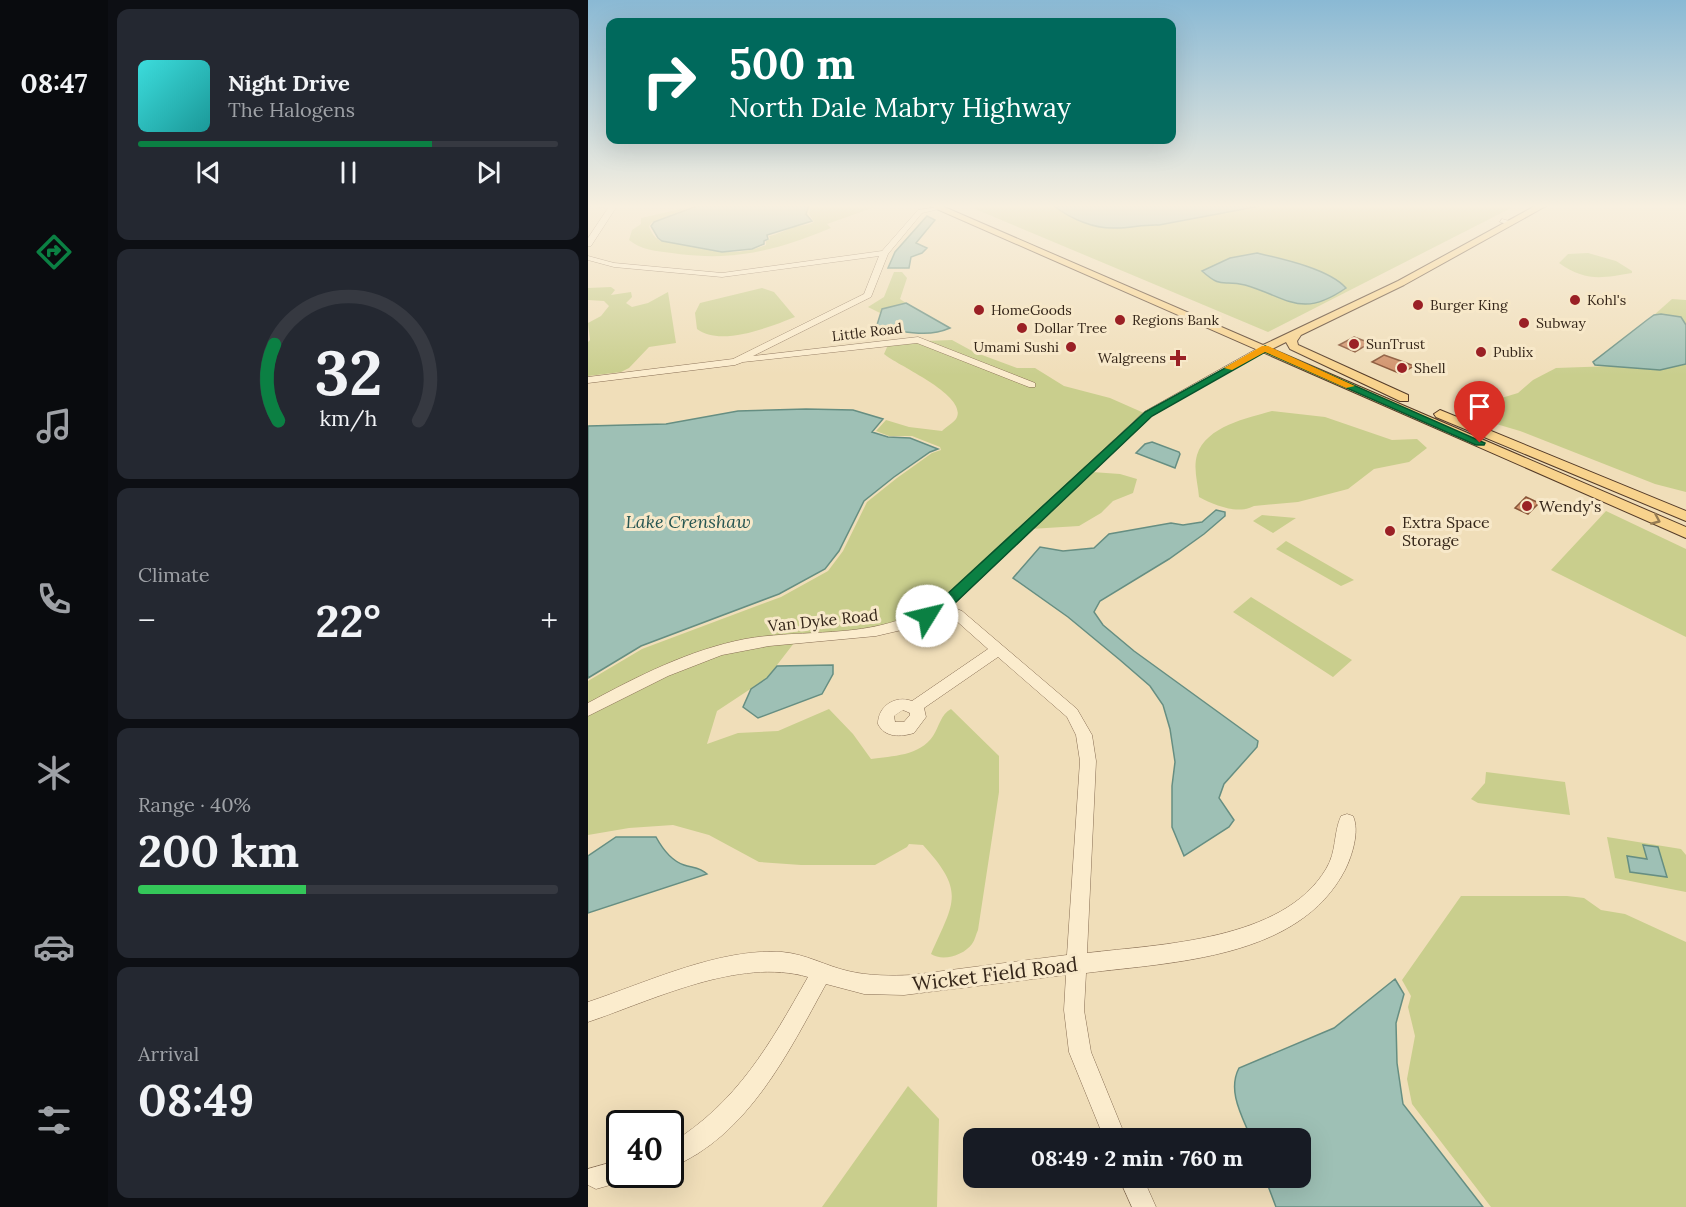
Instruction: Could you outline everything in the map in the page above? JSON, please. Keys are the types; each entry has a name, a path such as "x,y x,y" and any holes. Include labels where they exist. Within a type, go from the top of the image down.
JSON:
{"main road":[{"path":"1059,262 1244,343 1251,348 1249,357"},
{"path":"1072,262 1404,398 1686,517"},
{"path":"1081,262 1253,334 1336,380 1686,533"},
{"name":"Van Dyke Road","path":"1293,335 1425,262"},
{"path":"1401,283 1401,279 1428,262"},
{"name":"Van Dyke Road","path":"1271,345 1401,283 1437,262"},
{"path":"1253,334 1272,337 1293,335 1291,341 1294,347 1404,398"},
{"path":"1336,380 1350,383 1421,412 1435,411"},
{"path":"1521,461 1528,459 1542,461 1686,517"}],"street":[{"path":"604,262 722,275 815,262"},
{"name":"Little Road","path":"735,362 868,295 880,262"},
{"name":"Little Road","path":"588,380 918,340 1032,385"},
{"name":"Van Dyke Road","path":"588,710 662,670 695,657 744,644 886,630 927,616 949,601 1148,414 1271,345"},
{"path":"957,614 1067,708 1078,723 1086,742 1088,777 1074,1010 1080,1052 1111,1128"},
{"path":"914,707 999,649"},
{"name":"Wicket Field Road","path":"588,1012 739,964 759,962 796,964 867,985 887,986 1212,947 1246,937 1276,923 1298,910 1322,891 1334,875 1342,856 1347,822"},
{"path":"684,1149 717,1127 752,1089 822,972"},
{"path":"596,1177 606,1175"},
{"path":"1135,1188 1144,1207"}],"green space":[{"path":"1102,262 1405,262 1268,332"},
{"path":"1618,262 1632,273 1586,276 1559,263"},
{"path":"894,272 902,272 907,278 900,299 906,303 882,309 880,313 868,307 884,297"},
{"path":"611,287 615,290 611,295 631,292 632,297 626,303 632,307 648,303 668,292 676,343 649,347 629,368 621,372 588,376 588,342 590,340 588,323 601,316 609,306 604,301 588,300 588,288"},
{"path":"762,288 774,292 795,317 759,330 732,336 707,334 697,329 695,313 700,303"},
{"path":"1672,299 1686,300 1686,325 1681,317 1654,315"},
{"path":"952,340 974,352 1017,368 1035,368 1064,386 1110,398 1144,413 935,606 886,627 745,640 588,706 588,681 642,649 781,597 828,571 843,551 867,502 932,453 941,450 940,447 912,436 889,436 876,431 886,420 909,427 942,431 956,419 958,410 943,391 884,354 888,345 917,342 1032,387 1036,385 925,341"},
{"path":"1686,364 1686,492 1655,484 1520,431 1476,418 1461,411 1459,405 1488,402 1518,393 1533,380 1556,368 1613,366 1660,370"},
{"path":"1272,411 1325,417 1392,440 1417,439 1427,448 1409,462 1374,469 1348,489 1298,502 1254,506 1241,510 1219,506 1199,497 1195,466 1202,445 1218,430 1240,420"},
{"path":"1092,472 1120,474 1137,479 1133,493 1113,501 1101,513 1079,526 1030,529"},
{"path":"1606,511 1686,549 1686,637 1551,570"},
{"path":"1262,515 1296,518 1273,533 1253,521"},
{"path":"1286,541 1354,580 1341,586 1276,549"},
{"path":"1251,597 1352,660 1333,677 1233,612"},
{"path":"794,643 767,678 717,711 707,744 738,733 778,731 829,709 853,734 871,759 888,757 921,748 933,736 942,717 951,709 999,756 999,792 978,930 972,944 964,951 947,957 931,954 946,922 952,898 946,875 923,845 909,844 875,865 801,865 759,862 709,835 673,825 629,828 588,835 588,715 696,661 744,648"},
{"path":"1486,772 1565,782 1570,815 1478,803 1471,799 1485,783"},
{"path":"1607,837 1681,849 1686,855 1686,892 1615,878"},
{"path":"1461,896 1584,898 1601,910 1625,914 1686,942 1686,1207 1491,1207 1412,1104 1407,1079 1415,1036 1408,1007 1411,996 1402,980"},
{"path":"908,1086 939,1119 937,1207 822,1207"}],"water":[{"path":"890,262 910,262 909,268 888,268"},
{"path":"1221,262 1293,262 1329,275 1346,288 1317,302 1295,303 1245,285 1219,282 1202,271"},
{"path":"906,303 950,328 932,333 914,333 876,328 882,309"},
{"path":"1654,315 1681,317 1686,325 1686,364 1660,370 1595,365 1593,362 1647,320"},
{"name":"Lake Crenshaw","path":"853,410 883,419 872,432 888,437 910,438 938,449 894,477 864,501 839,551 825,569 779,594 641,646 588,678 588,426 666,424 738,411"},
{"path":"1152,442 1179,452 1175,468 1136,453 1145,444"},
{"path":"1216,510 1225,512 1225,516 1169,559 1100,601 1094,612 1103,625 1134,651 1258,741 1257,747 1224,784 1219,798 1234,820 1229,827 1184,856 1172,827 1172,786 1175,762 1170,729 1163,705 1150,686 1120,660 1068,617 1013,578 1040,547 1063,551 1094,548 1109,534 1171,523 1183,525 1202,522"},
{"path":"833,665 833,674 822,694 758,718 743,707 751,689 767,678 777,666"},
{"path":"616,837 656,837 664,850 675,860 707,874 588,913 588,856"},
{"path":"1643,845 1658,847 1667,877 1630,872 1627,856 1647,859"},
{"path":"1395,979 1404,994 1396,1023 1397,1063 1403,1104 1483,1207 1276,1207 1269,1188 1311,1188 1311,1128 1247,1128 1235,1094 1236,1077 1239,1068 1334,1028"}],"building":[{"name":"SunTrust","path":"1354,337 1370,343 1355,352 1339,345"},
{"path":"1384,355 1414,366 1401,374 1372,362"},
{"name":"Wendy's","path":"1526,497 1539,503 1528,514 1515,508"}],"slow traffic":[{"path":"1229,368 1265,348 1350,386"}],"place":[{"name":"Kohl's","path":"1575,300"},
{"name":"Burger King","path":"1418,305"},
{"name":"HomeGoods","path":"979,310"},
{"name":"Regions Bank","path":"1120,320"},
{"name":"Subway","path":"1524,323"},
{"name":"Dollar Tree","path":"1022,328"},
{"name":"SunTrust","path":"1354,344"},
{"name":"Umami Sushi","path":"1071,347"},
{"name":"Publix","path":"1481,352"},
{"name":"Walgreens","path":"1178,358"},
{"name":"Shell","path":"1402,368"},
{"name":"Wendy's","path":"1527,506"},
{"name":"Extra Space Storage","path":"1390,531"}],"route":[{"path":"927,616 949,601 1148,414 1265,348 1480,443"}]}
